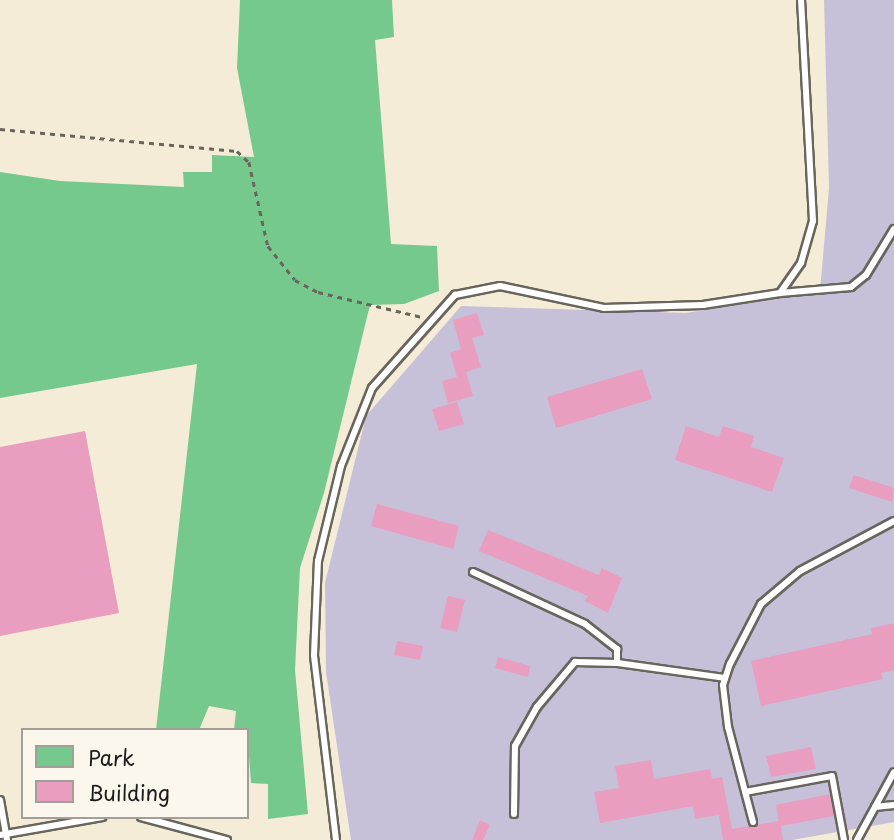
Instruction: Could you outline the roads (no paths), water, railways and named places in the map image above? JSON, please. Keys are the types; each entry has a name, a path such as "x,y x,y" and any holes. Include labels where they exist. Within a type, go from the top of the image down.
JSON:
{"lane":[{"path":"780,293 801,263 813,221 801,0"},
{"path":"336,840 314,655 318,561 341,466 372,388 432,320 455,295 500,286 604,308 703,305 780,293 851,287 866,275 894,229"},
{"path":"753,822 728,727 725,678 761,604 800,571 894,522"},
{"path":"473,572 585,624 617,649 617,663"},
{"path":"514,814 515,746 537,707 575,662 617,663 725,678"},
{"path":"857,840 894,772"},
{"path":"745,792 832,776 844,840"},
{"path":"0,800 4,836 92,819"},
{"path":"875,807 894,805"},
{"path":"148,819 227,840"}]}
